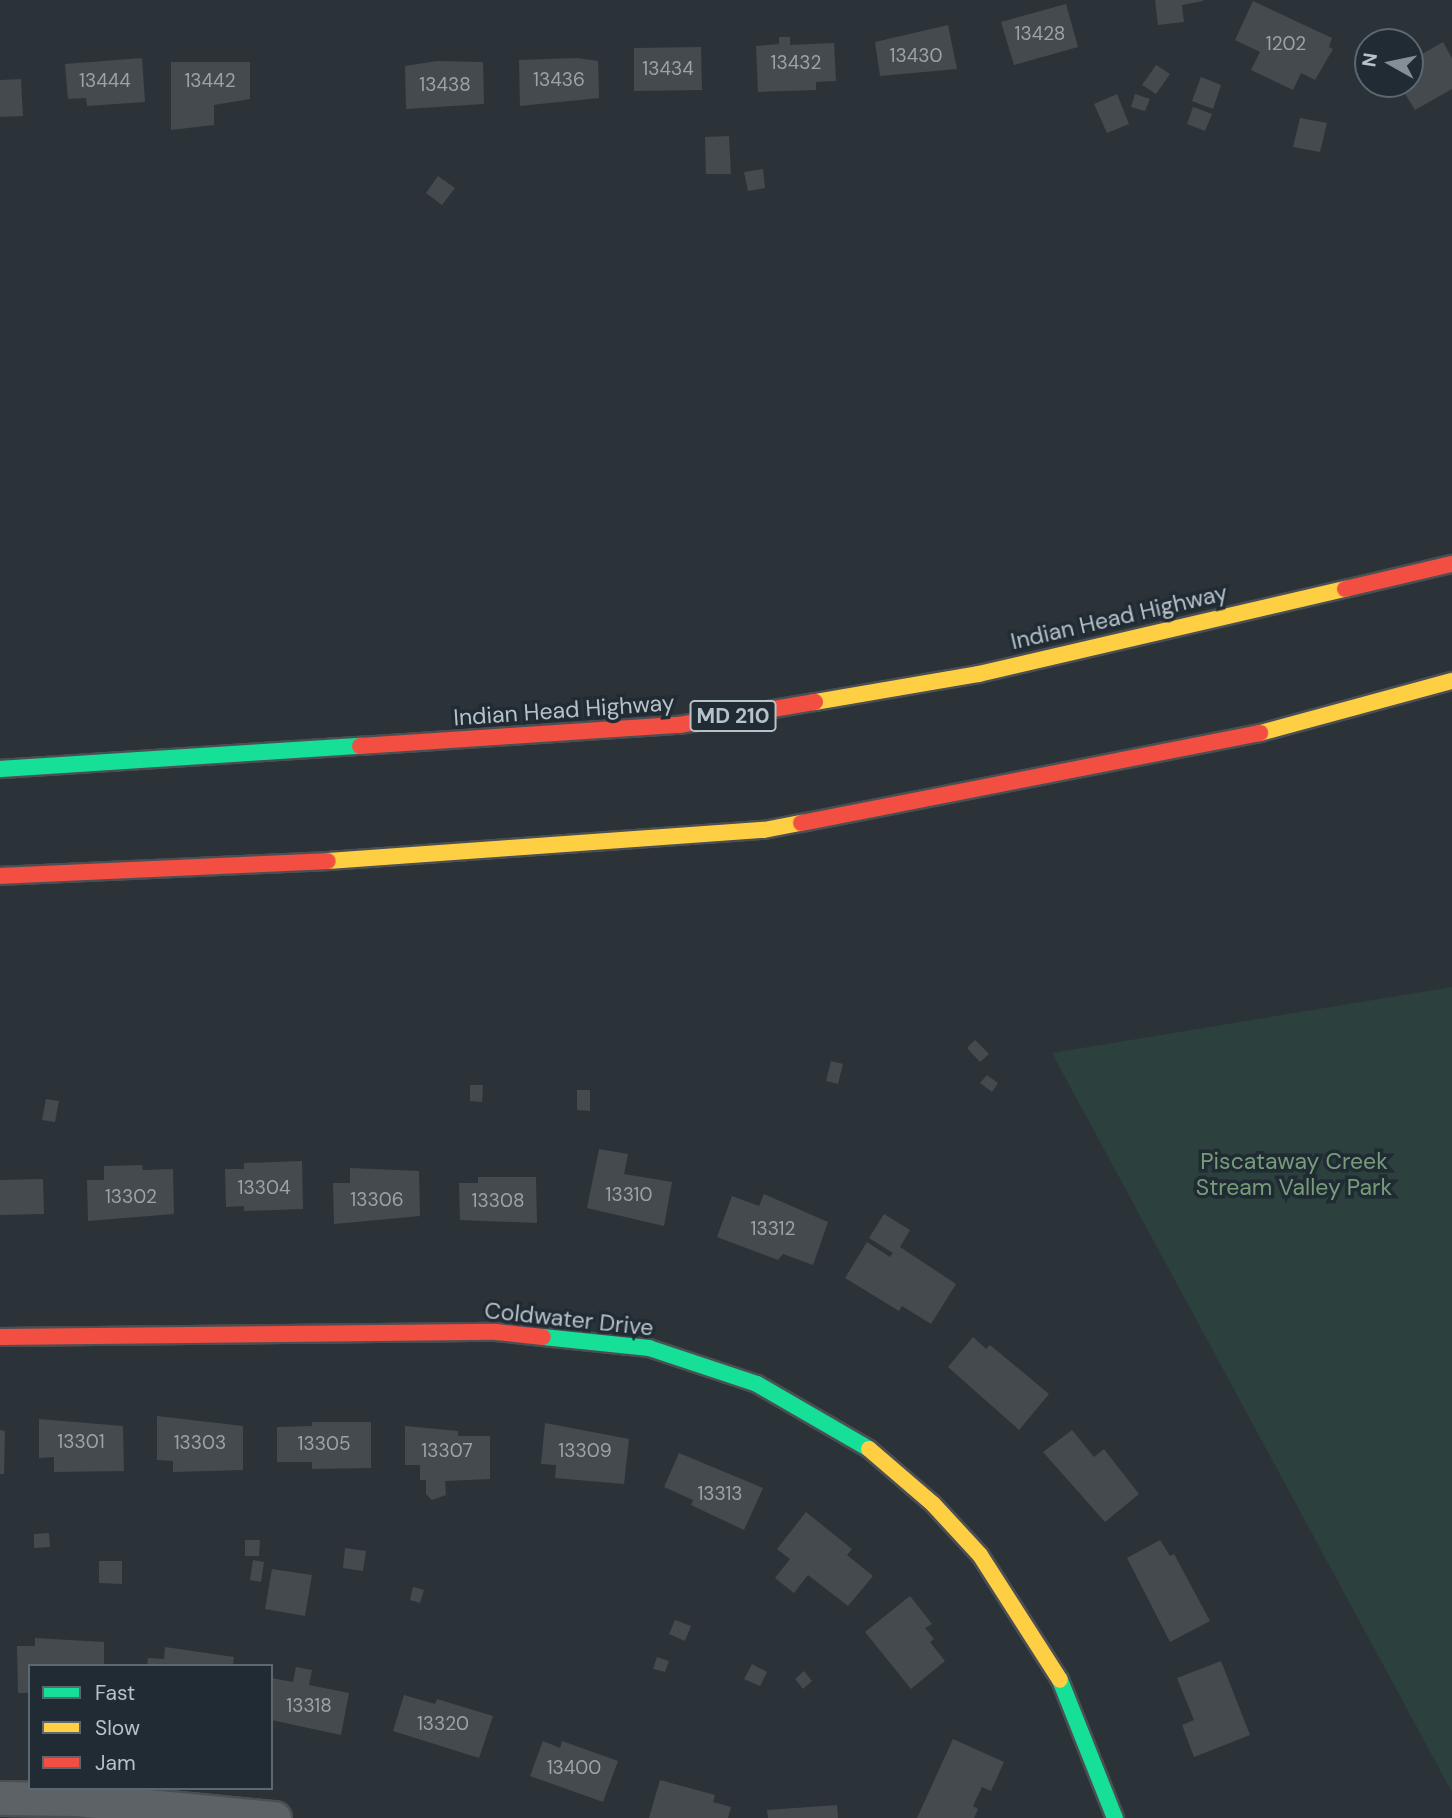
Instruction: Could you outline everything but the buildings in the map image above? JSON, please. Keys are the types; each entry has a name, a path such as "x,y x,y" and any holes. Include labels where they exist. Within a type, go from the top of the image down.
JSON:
{"main road":[{"name":"Indian Head Highway","path":"0,769 679,725 979,674 1452,564"},
{"path":"0,876 342,860 764,830 1195,747 1318,720 1452,681"},
{"name":"Coldwater Drive","path":"0,1337 495,1332 649,1348 757,1384 857,1439 933,1504 980,1555 1061,1682 1115,1818"}],"street":[{"path":"0,1798 76,1799 274,1818"}],"green space":[{"name":"Piscataway Creek Stream Valley Park","path":"1452,987 1452,1792 1052,1053"}],"traffic: fast":[{"path":"0,769 360,746"},
{"path":"543,1337 649,1348 757,1384 869,1449"},
{"path":"1060,1680 1115,1818"}],"traffic: slow":[{"path":"815,702 979,674 1345,589"},
{"path":"1260,733 1452,681"},
{"path":"328,861 764,830 801,823"},
{"path":"869,1449 933,1504 980,1555 1060,1680"}],"traffic: jam":[{"path":"1345,589 1452,564"},
{"path":"360,746 679,725 815,702"},
{"path":"801,823 1260,733"},
{"path":"0,876 328,861"},
{"path":"0,1337 496,1332 543,1337"}]}
